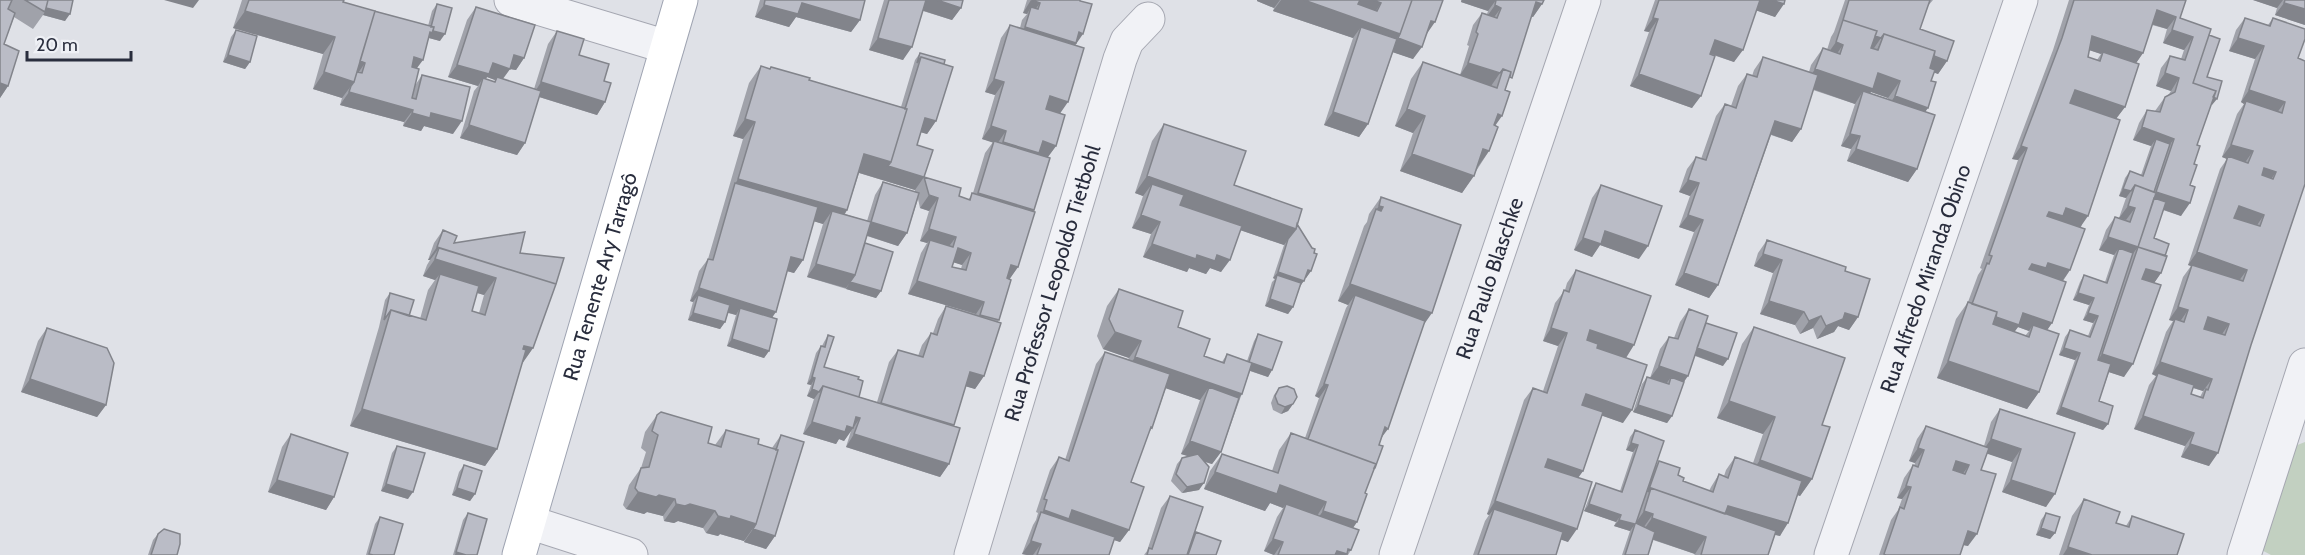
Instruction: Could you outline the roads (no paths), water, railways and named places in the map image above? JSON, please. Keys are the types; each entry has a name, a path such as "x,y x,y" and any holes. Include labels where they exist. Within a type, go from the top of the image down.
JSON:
{"main road":[{"name":"Rua Tenente Ary Tarragô","path":"519,555 681,0"}],"street":[{"path":"511,0 667,47"},
{"name":"Rua Paulo Blaschke","path":"1396,555 1584,0"},
{"name":"Rua Alfredo Miranda Obino","path":"1831,555 2021,0"},
{"name":"Rua Professor Leopoldo Tietbohl","path":"971,555 1120,58 1127,41 1148,19"},
{"path":"2244,555 2293,436 2305,365"},
{"path":"529,522 631,555"}]}
